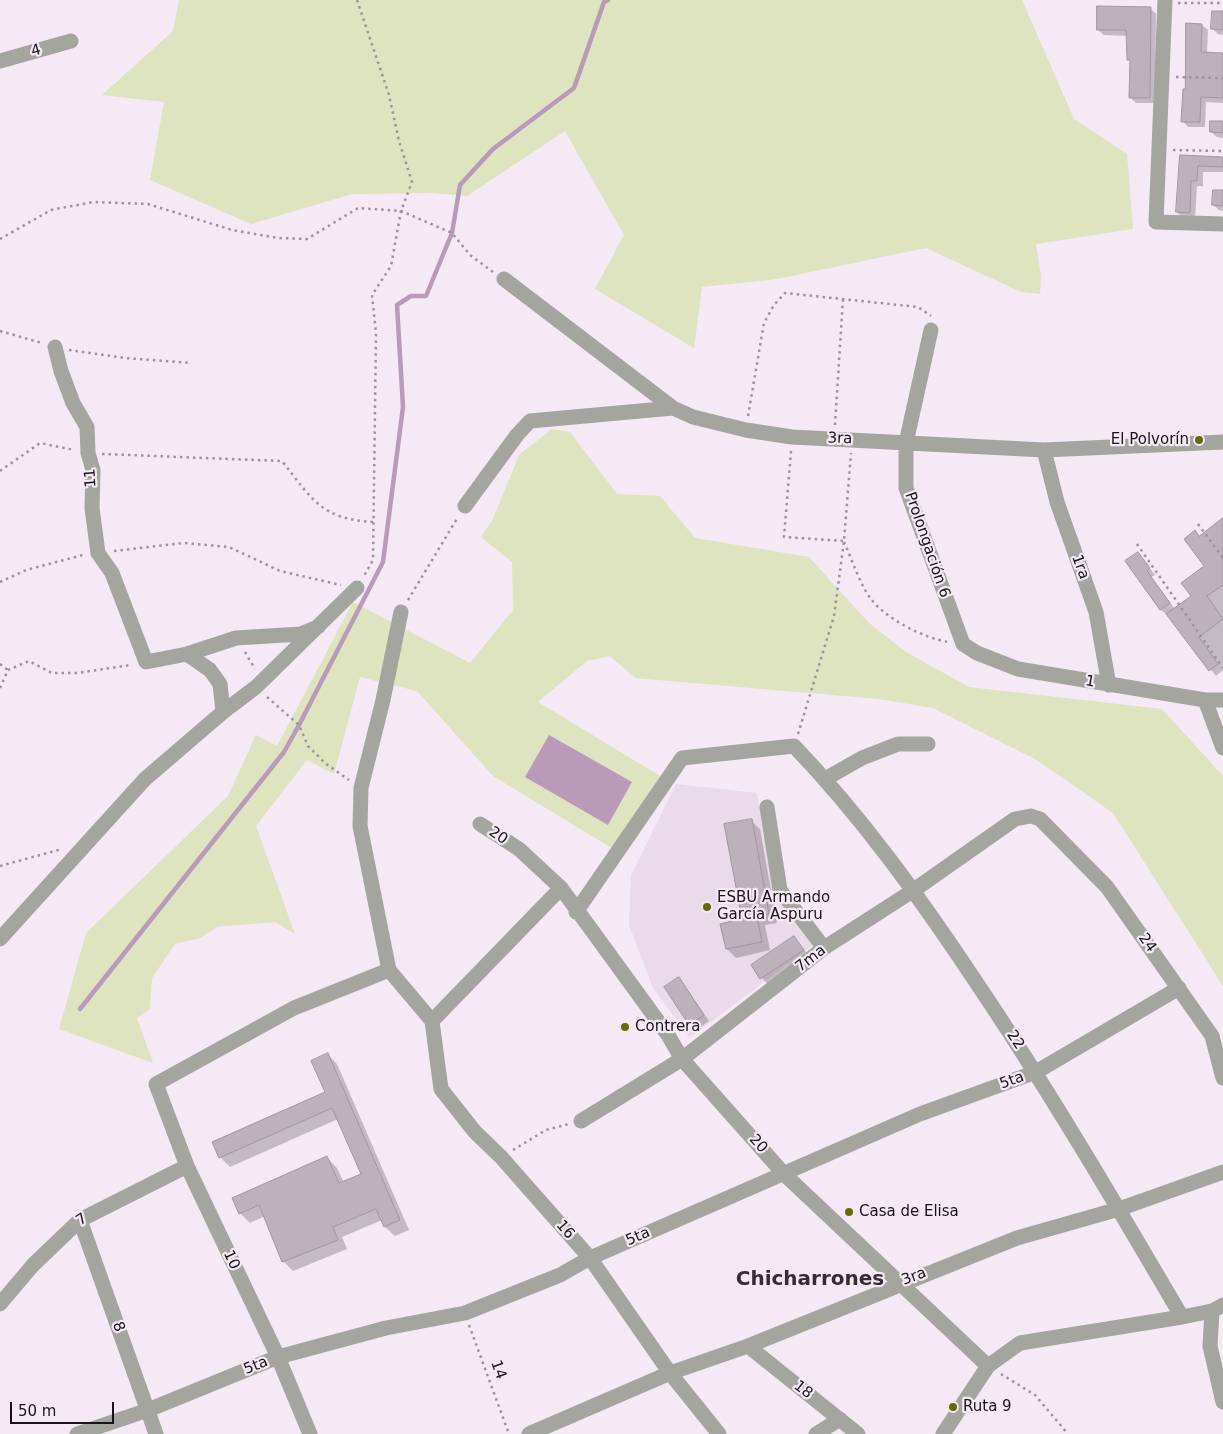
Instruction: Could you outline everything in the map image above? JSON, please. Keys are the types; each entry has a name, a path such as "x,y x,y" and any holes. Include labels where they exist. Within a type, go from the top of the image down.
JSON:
{"street":[{"path":"1165,2 1156,222 1223,224"},
{"name":"4","path":"0,60 71,41"},
{"name":"3ra","path":"504,279 673,408 693,417 746,430 834,439 1044,450 1223,442"},
{"name":"Prolongación 6","path":"931,330 906,443 906,488 963,644"},
{"name":"11","path":"55,347 60,371 73,403 86,427 88,453 93,470 92,508 98,552 112,573 146,662"},
{"path":"464,506 517,435 530,421 673,408"},
{"name":"1ra","path":"1044,450 1057,502 1096,612 1110,685"},
{"path":"0,939 145,779 223,712 256,688 356,588"},
{"path":"401,612 383,700 361,788 360,826 389,970 432,1021 561,888"},
{"path":"146,662 187,654 236,638 301,634 318,627"},
{"name":"1","path":"963,644 977,653 1018,669 1205,700 1223,700"},
{"path":"187,654 210,670 220,684 223,712"},
{"path":"1205,700 1223,748"},
{"path":"825,779 862,758 898,744 928,744"},
{"path":"576,912 682,758 794,746"},
{"name":"22","path":"794,746 825,779 914,890 1036,1072 1182,1317"},
{"path":"767,808 780,890 824,948"},
{"name":"7ma","path":"581,1120 682,1059 824,948 914,890 1015,819 1031,816 1046,824"},
{"name":"20","path":"480,824 519,850 561,888 576,912 668,1035 682,1059 784,1174 901,1282 988,1366"},
{"name":"24","path":"1046,824 1107,887 1179,988 1212,1036 1223,1078"},
{"name":"10","path":"310,1434 278,1357 187,1166 156,1084 294,1008 389,970"},
{"name":"5ta","path":"77,1434 148,1410 278,1357 386,1328 465,1313 560,1275 590,1258 920,1114 1036,1072 1179,988"},
{"name":"16","path":"432,1021 441,1089 475,1132 501,1157 590,1258 670,1373 719,1434"},
{"name":"7","path":"0,1304 33,1266 80,1220 187,1166"},
{"name":"3ra","path":"529,1434 670,1373 748,1346 901,1282 1017,1238 1119,1209 1223,1172"},
{"name":"8","path":"80,1220 156,1434"},
{"path":"943,1434 988,1366 1020,1343 1182,1317 1217,1308 1210,1346 1223,1402"},
{"name":"18","path":"748,1346 858,1434"},
{"path":"816,1434 840,1419"}],"path":[{"path":"0,582 26,570 70,556 184,542 229,547 280,570 356,588 373,560 376,333 372,295 391,266 401,211 412,182 399,141 389,95 357,0"},
{"path":"1165,2 1223,4"},
{"path":"1162,77 1223,78"},
{"path":"1159,150 1223,150"},
{"path":"0,239 51,210 94,202 148,204 232,230 278,238 307,239 358,208 401,211 452,233 470,255 504,279"},
{"path":"746,430 764,322 774,305 785,293 918,307 931,316 931,330"},
{"path":"834,439 844,299"},
{"path":"0,331 55,347 125,358 191,363"},
{"path":"792,436 784,537 844,541"},
{"path":"794,746 834,616 844,541 852,439"},
{"path":"0,471 40,444 88,453 282,461 310,496 333,515 354,521 373,522"},
{"path":"401,612 464,506"},
{"path":"1198,524 1223,558"},
{"path":"844,541 871,599 901,624 932,639 963,644"},
{"path":"1137,544 1223,668"},
{"path":"236,638 256,669 256,688 299,726 308,746 325,764 361,788"},
{"path":"0,688 8,670 29,661 52,673 77,673 146,662"},
{"path":"0,664 8,670"},
{"path":"0,866 63,848"},
{"path":"501,1157 546,1130 581,1120"},
{"name":"14","path":"465,1313 509,1434"},
{"path":"988,1366 1035,1395 1068,1434"}],"shaded area":[{"path":"549,735 632,782 608,825 525,777"},
{"name":"ESBU Armando García Aspuru","path":"676,784 757,793 775,893 813,945 690,1038 653,988 629,925 631,875"}],"green space":[{"path":"179,0 1022,0 1074,119 1127,154 1133,229 1036,244 1041,276 1040,294 1021,292 926,248 777,279 702,287 694,348 595,289 624,235 565,131 467,196 432,193 352,194 251,224 150,180 164,102 102,95 173,31"},
{"path":"552,429 570,432 617,494 660,496 695,538 809,557 869,623 906,652 969,687 1162,709 1223,776 1223,986 1113,813 1037,760 933,708 879,699 635,678 610,656 587,661 538,702 660,776 615,850 493,776 417,691 360,677 334,774 307,760 256,826 295,934 275,922 217,927 200,938 175,944 152,978 150,1009 137,1018 153,1063 59,1029 86,933 228,796 256,735 277,746 353,602 470,663 513,610 512,562 481,537 493,519 519,455"}],"building":[{"path":"1097,6 1151,7 1150,98 1129,98 1130,60 1127,60 1126,30 1097,30"},
{"path":"1212,11 1223,11 1223,30 1211,29"},
{"path":"1186,23 1202,24 1201,52 1223,53 1223,98 1201,97 1200,122 1181,122 1183,89 1185,89"},
{"path":"1210,121 1223,121 1223,133 1210,132"},
{"path":"1180,155 1223,157 1223,167 1198,166 1197,181 1191,181 1190,213 1176,212"},
{"path":"1213,190 1223,190 1223,206 1212,205"},
{"path":"1223,518 1223,585 1207,596 1223,619 1199,637 1218,664 1209,671 1166,614 1191,596 1181,583 1204,566 1184,539 1195,530 1199,536"},
{"path":"1138,552 1150,568 1147,571 1170,603 1160,610 1125,561"},
{"path":"752,819 769,914 757,916 762,942 726,949 720,924 742,919 724,824"},
{"path":"794,936 804,950 760,979 751,965"},
{"path":"679,977 704,1015 689,1025 664,987"},
{"path":"328,1053 400,1220 384,1227 376,1209 333,1227 338,1240 282,1262 259,1205 239,1214 232,1198 327,1156 339,1183 361,1174 332,1108 219,1158 212,1142 325,1092 311,1061"}],"waterway":[{"path":"80,1009 284,752 299,725 383,562 403,407 397,305 411,296 426,296 452,233 460,185 493,149 574,88 604,2 608,0"}],"place":[{"name":"El Polvorín","path":"1199,440"},
{"name":"ESBU Armando García Aspuru","path":"707,907"},
{"name":"Contrera","path":"625,1027"},
{"name":"Casa de Elisa","path":"849,1212"},
{"name":"Ruta 9","path":"953,1407"}],"district":[{"name":"Chicharrones","path":"810,1280"}]}
